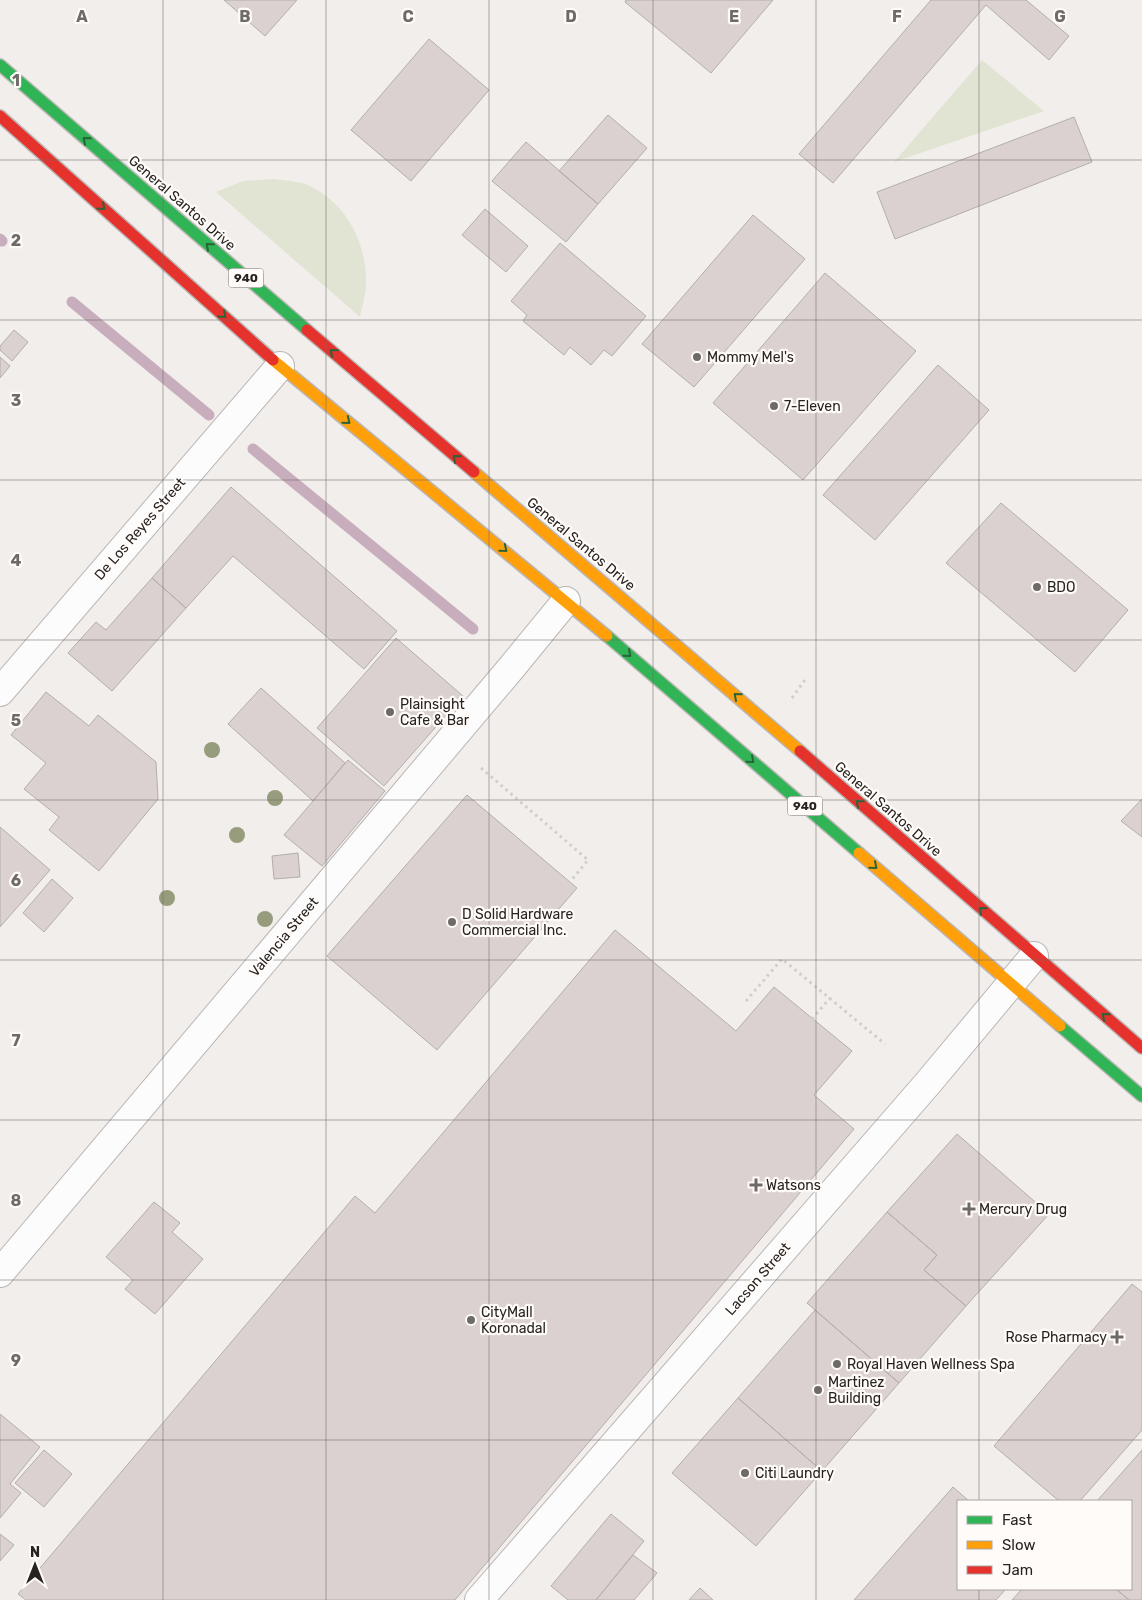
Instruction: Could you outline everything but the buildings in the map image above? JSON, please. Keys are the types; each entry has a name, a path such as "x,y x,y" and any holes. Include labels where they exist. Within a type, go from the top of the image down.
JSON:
{"highway":[{"name":"General Santos Drive","path":"0,65 130,179 716,678 1142,1048"},
{"name":"940","path":"0,116 280,366 566,601 1142,1096"}],"street":[{"name":"De Los Reyes Street","path":"0,692 280,366"},
{"name":"Valencia Street","path":"0,1273 566,601"},
{"name":"Lacson Street","path":"479,1600 928,1083 1034,956"}],"path":[{"path":"481,768 588,860 570,882"},
{"path":"746,1001 782,959 885,1044"},
{"path":"812,1019 830,998"}],"green space":[{"path":"982,60 1044,111 894,162"},
{"path":"274,179 299,182 312,187 335,204 353,227 359,240 365,268 366,287 360,317 216,192 243,181"}],"waterway":[{"path":"72,302 209,415"},
{"path":"253,449 473,629"}],"traffic: fast":[{"path":"0,65 307,330"},
{"path":"607,636 859,853"},
{"path":"1060,1026 1142,1096"}],"traffic: slow":[{"path":"273,360 607,636"},
{"path":"474,472 800,751"},
{"path":"859,853 1060,1026"}],"traffic: jam":[{"path":"0,116 273,360"},
{"path":"307,330 474,472"},
{"path":"800,751 1142,1048"}],"place":[{"name":"Mommy Mel's","path":"697,357"},
{"name":"7-Eleven","path":"774,406"},
{"name":"BDO","path":"1037,587"},
{"name":"Plainsight Cafe & Bar","path":"390,712"},
{"name":"D Solid Hardware Commercial Inc.","path":"452,922"},
{"name":"Watsons","path":"756,1185"},
{"name":"Mercury Drug","path":"969,1209"},
{"name":"CityMall Koronadal","path":"471,1320"},
{"name":"Rose Pharmacy","path":"1117,1337"},
{"name":"Royal Haven Wellness Spa","path":"837,1364"},
{"name":"Martinez Building","path":"818,1390"},
{"name":"Citi Laundry","path":"745,1473"}]}
